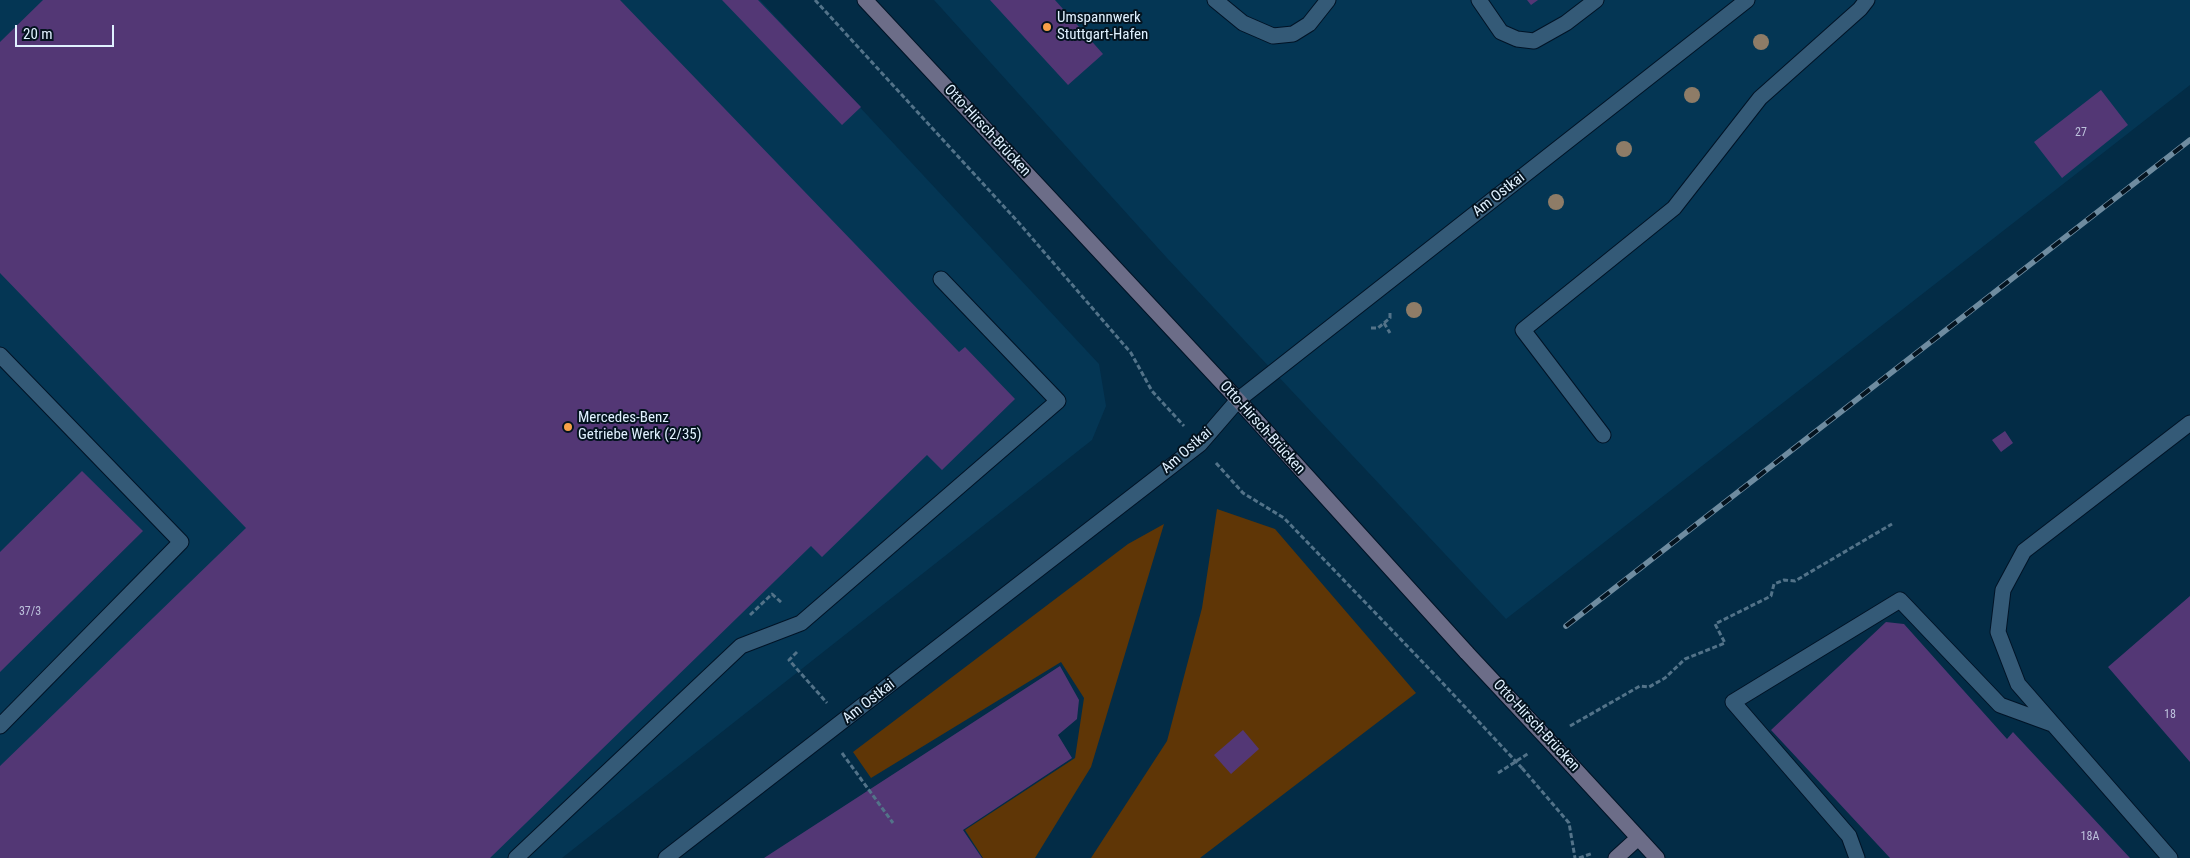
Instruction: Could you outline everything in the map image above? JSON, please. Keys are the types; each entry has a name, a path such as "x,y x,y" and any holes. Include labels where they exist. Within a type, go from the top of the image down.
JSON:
{"main road":[{"name":"Otto-Hirsch-Brücken","path":"865,0 1238,400 1467,653 1657,858"},
{"path":"1616,858 1638,838"}],"street":[{"path":"1215,0 1243,23 1273,36 1293,34 1309,24 1328,0"},
{"path":"1479,0 1500,32 1517,39 1534,41 1566,22 1596,0"},
{"name":"Am Ostkai","path":"666,858 1200,444 1238,400 1747,0"},
{"path":"1603,435 1523,330 1674,208 1760,98 1860,9 1867,0"},
{"path":"516,858 741,646 801,624 1058,401 941,279"},
{"path":"0,354 181,542 0,726"},
{"path":"2170,858 2018,684 1998,632 2003,590 2024,551 2190,423"},
{"path":"1857,858 1849,836 1733,702 1900,600 2000,705 2052,724"}],"path":[{"path":"815,0 1019,223 1131,353 1152,391 1243,493 1284,518 1437,676 1522,768 1569,824 1575,858"},
{"path":"1378,328 1390,318"},
{"path":"1384,323 1390,333"},
{"path":"1568,728 1640,686 1649,687 1665,678 1685,659 1725,643 1715,624 1770,596 1774,584 1784,580 1794,581 1892,524"},
{"path":"801,648 789,660 810,684"},
{"path":"1498,773 1537,748"},
{"path":"847,760 893,823"}],"shaded area":[{"name":"Mercedes-Benz Getriebe Werk (2/35)","path":"0,0 760,0 1099,364 1106,406 1092,440 562,858 0,858"},
{"path":"934,0 2190,0 2190,85 1506,619 1167,258"},
{"path":"1217,509 1275,529 1416,693 1200,858 1091,858 1167,741 1202,608"},
{"path":"1164,524 1091,767 1035,858 983,858 965,830 1075,758 1084,698 1061,662 871,778 853,752 1128,544"}],"building":[{"name":"Mercedes-Benz Getriebe Werk (2/35)","path":"43,0 620,0 959,352 965,347 1015,399 942,470 927,455 822,557 811,546 490,858 0,858 0,766 246,528 0,273 0,42"},
{"path":"722,0 758,0 861,107 842,125"},
{"name":"Umspannwerk Stuttgart-Hafen","path":"990,0 1055,0 1103,54 1068,85"},
{"path":"1527,0 1538,0 1531,5"},
{"path":"2101,90 2128,125 2062,178 2034,142"},
{"path":"2005,431 2013,443 2001,452 1992,440"},
{"path":"82,471 143,531 0,672 0,552"},
{"path":"2190,596 2190,762 2108,667"},
{"path":"1886,622 1904,624 2007,739 2013,732 2130,858 1890,858 1771,730"},
{"path":"1060,666 1079,700 1077,719 1058,735 1072,758 963,830 982,858 764,858"},
{"path":"1243,730 1259,749 1231,774 1214,755"}],"railway":[{"path":"1566,626 2190,140"}],"place":[{"name":"Umspannwerk Stuttgart-Hafen","path":"1047,27"},
{"name":"Mercedes-Benz Getriebe Werk (2/35)","path":"568,427"}]}
